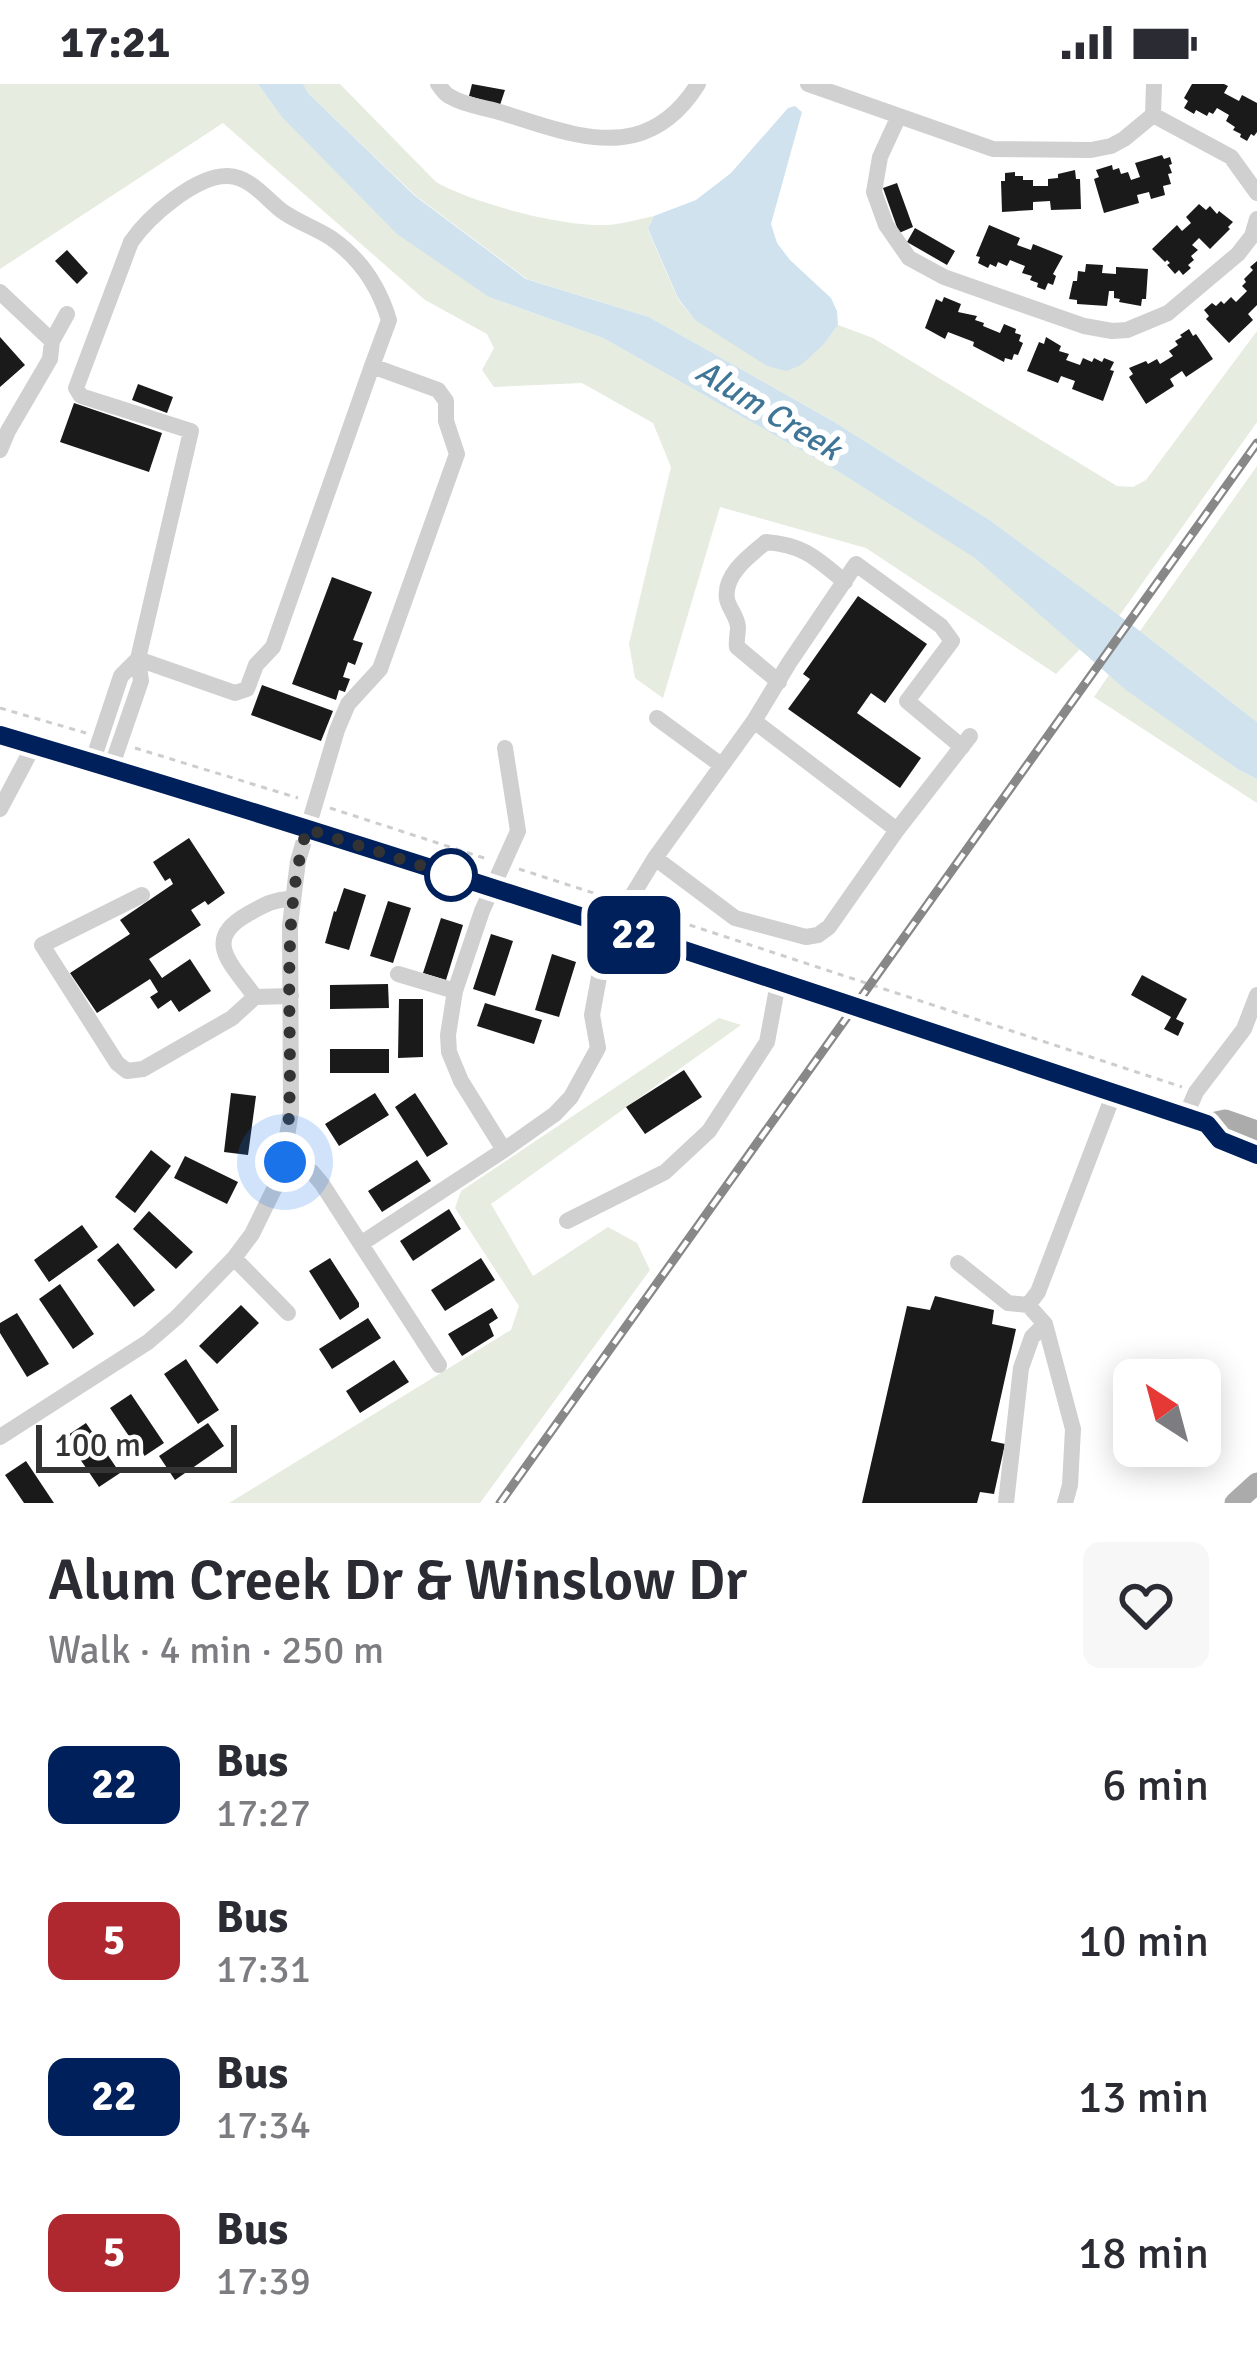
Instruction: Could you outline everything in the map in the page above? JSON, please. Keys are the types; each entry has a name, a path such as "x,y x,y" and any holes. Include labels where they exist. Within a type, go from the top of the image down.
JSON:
{"main road":[{"path":"0,735 491,887 1196,1120 1225,1120 1257,1131"},
{"path":"1196,1120 1220,1140 1257,1155"},
{"path":"1235,1503 1257,1484"}],"street":[{"path":"438,84 450,97 470,104 567,130 617,137 635,135 666,120 687,102 698,84"},
{"path":"808,84 993,149 1091,150 1124,139 1153,116 1154,84"},
{"path":"1153,116 1231,157 1257,193"},
{"path":"898,118 880,157 874,192 886,225 909,258 961,283 1084,326 1127,330 1168,313 1238,254 1252,236 1257,219"},
{"path":"101,765 121,676 138,659 191,431 81,396 76,388 131,242 142,226 209,180 239,178 284,213 333,239 375,285 389,320 273,647 256,665 247,688 235,694 138,659"},
{"path":"0,292 52,341"},
{"path":"0,448 50,359 52,341 67,314"},
{"path":"0,1437 148,1342 177,1317 252,1234 285,1162 291,1111 294,877 348,704 380,669 457,454 446,422 446,400 438,390 372,366"},
{"path":"778,682 737,646 739,631 727,588 741,563 766,542 787,544 807,550 844,582"},
{"path":"616,929 655,858 754,722 856,565 941,626 952,641 907,701 966,742 829,927 806,938 735,918 655,858"},
{"path":"657,718 721,765"},
{"path":"754,722 897,830"},
{"path":"0,809 34,745"},
{"path":"504,1150 460,1081 449,1052 448,1020 491,887 518,831 505,748"},
{"path":"142,895 42,945 116,1063 127,1071 143,1069 232,1018 254,997 290,996"},
{"path":"254,997 224,952 223,934 230,924 274,899 292,899"},
{"path":"398,974 455,992"},
{"path":"362,1243 504,1150 572,1096 598,1048 592,1015 599,976"},
{"path":"567,1221 665,1172 709,1130 767,1042 778,983"},
{"path":"1196,1120 1196,1092 1244,1029 1257,995"},
{"path":"1028,1305 1038,1292 1114,1094"},
{"path":"285,1162 313,1172 439,1365"},
{"path":"234,1258 288,1313"},
{"path":"958,1263 1008,1303 1028,1305 1045,1324 1072,1429 1065,1503"},
{"path":"1006,1503 1021,1368 1032,1336 1045,1324"}],"shaded area":[{"path":"0,84 258,84 281,116 489,297 603,338 831,467 976,558 1080,649 1056,674 866,548 720,507 663,698 635,678 629,644 671,467 653,423 582,383 494,387 482,370 494,348 487,334 425,300 223,123 0,269"},
{"path":"303,84 340,84 436,182 473,198 589,225 654,216 648,230 678,299 695,320 824,344 838,325 873,338 1117,486 1133,487 1146,480 1257,331 1257,422 1119,616 991,521 836,423 649,317 527,279 416,196"},
{"path":"1257,466 1257,722 1140,631"},
{"path":"1109,675 1257,779 1257,803 1094,697"},
{"path":"719,1018 741,1025 491,1204 533,1276 608,1227 637,1243 650,1270 480,1503 229,1503 511,1330 519,1306 455,1208 461,1191"}],"water":[{"name":"Alum Creek","path":"258,84 303,84 415,196 526,279 649,317 836,423 991,521 1257,722 1257,779 1126,690 975,558 831,467 603,338 489,297 397,234 281,116"},
{"path":"795,106 802,112 771,224 790,260 831,298 838,325 801,365 786,371 767,366 695,320 678,298 648,229 654,216 696,200 731,173 788,108"}],"building":[{"path":"472,84 505,90 500,105 469,96"},
{"path":"1192,84 1224,84 1228,86 1224,93 1257,103 1254,136 1247,141 1240,137 1226,121 1229,115 1217,108 1207,116 1184,108"},
{"path":"1170,157 1172,164 1171,184 1163,186 1165,195 1151,199 1149,192 1137,195 1139,203 1104,213 1094,179 1099,177 1096,170 1112,165 1121,174 1128,172 1131,180 1140,177 1135,163"},
{"path":"1075,170 1081,209 1051,210 1050,201 1033,202 1033,210 1002,212 1005,173 1033,180 1033,186 1048,186 1048,179"},
{"path":"897,183 913,227 899,233 883,188"},
{"path":"1199,204 1233,222 1210,249 1199,238 1192,245 1198,250 1191,256 1191,268 1183,275 1179,270 1175,274 1170,263 1152,249 1177,225 1182,231 1191,223 1186,217"},
{"path":"989,225 1020,238 1017,245 1031,250 1033,244 1063,256 1053,285 1048,283 1045,290 1037,287 1032,276 1022,273 1025,266 1010,260 1007,266 998,262 988,268 978,263 976,256"},
{"path":"915,228 955,251 947,265 907,242"},
{"path":"67,250 88,273 77,284 55,261"},
{"path":"1257,261 1257,305 1248,314 1253,320 1229,343 1206,319 1204,310 1231,297 1236,302 1247,291 1242,286 1244,279"},
{"path":"1086,264 1103,265 1102,273 1116,274 1116,267 1148,269 1146,299 1141,306 1119,302 1114,291 1109,291 1107,306 1077,304 1069,299 1073,281 1078,271 1085,272"},
{"path":"944,297 961,304 958,312 977,316 975,320 983,326 1000,333 1004,324 1016,329 1023,343 1018,355 1004,362 973,346 974,342 948,332 945,339 925,328 936,299 942,302"},
{"path":"1189,329 1213,359 1186,377 1182,371 1170,379 1174,386 1146,404 1129,377 1133,374 1129,368 1157,359 1160,364 1173,356 1169,351"},
{"path":"0,337 25,365 0,387"},
{"path":"1046,337 1069,354 1066,360 1080,365 1083,358 1114,362 1103,401 1072,389 1075,381 1061,376 1058,383 1027,371 1039,342 1044,344"},
{"path":"138,384 173,397 167,413 132,400"},
{"path":"74,403 162,433 149,472 60,442"},
{"path":"332,577 372,592 353,640 363,643 355,665 348,662 343,677 350,679 336,700 292,684"},
{"path":"858,596 927,644 885,703 871,693 857,713 921,758 900,788 788,709 810,679 803,674"},
{"path":"262,685 333,711 321,741 251,715"},
{"path":"189,838 225,893 191,910 201,925 149,959 162,978 190,959 211,991 179,1012 171,1000 158,1009 150,997 158,992 150,979 97,1013 70,973 130,934 120,920 173,884 170,878 165,881 153,862"},
{"path":"344,888 366,895 349,950 325,943"},
{"path":"388,901 411,908 393,963 370,956"},
{"path":"441,918 463,925 446,980 423,973"},
{"path":"491,934 513,941 495,996 473,989"},
{"path":"552,954 576,962 559,1017 535,1010"},
{"path":"1142,975 1187,999 1176,1019 1184,1023 1178,1036 1164,1029 1171,1017 1131,995"},
{"path":"388,984 389,1008 330,1009 330,985"},
{"path":"399,999 423,999 423,1057 398,1058"},
{"path":"485,1003 542,1020 534,1044 477,1026"},
{"path":"330,1049 389,1049 389,1073 330,1073"},
{"path":"684,1070 702,1097 645,1134 626,1107"},
{"path":"231,1093 256,1096 248,1155 224,1152"},
{"path":"375,1093 389,1115 339,1146 325,1124"},
{"path":"415,1093 448,1144 427,1157 395,1107"},
{"path":"151,1150 171,1166 135,1213 115,1197"},
{"path":"185,1156 238,1182 227,1204 174,1178"},
{"path":"417,1160 431,1181 382,1212 368,1191"},
{"path":"449,1209 461,1229 413,1261 400,1241"},
{"path":"149,1211 193,1252 176,1269 133,1229"},
{"path":"82,1225 98,1247 49,1282 34,1260"},
{"path":"118,1243 155,1290 134,1307 97,1260"},
{"path":"330,1258 359,1303 340,1320 309,1271"},
{"path":"481,1258 495,1280 445,1311 431,1290"},
{"path":"60,1284 94,1334 73,1349 39,1299"},
{"path":"935,1296 994,1310 992,1324 1016,1329 991,1441 1005,1444 994,1494 980,1492 977,1503 862,1503 907,1306 930,1310"},
{"path":"241,1305 259,1323 217,1364 199,1346"},
{"path":"492,1308 498,1318 489,1324 494,1336 462,1356 448,1334"},
{"path":"17,1313 49,1364 27,1377 0,1333 0,1323"},
{"path":"368,1318 381,1338 332,1369 319,1349"},
{"path":"186,1359 219,1410 198,1424 164,1374"},
{"path":"394,1360 409,1382 360,1413 346,1391"},
{"path":"131,1394 164,1443 143,1457 110,1408"},
{"path":"86,1423 120,1473 99,1487 65,1437"},
{"path":"208,1423 224,1446 175,1480 159,1456"},
{"path":"26,1461 54,1503 24,1503 5,1475"}],"railway":[{"path":"500,1503 1257,443"}],"bus line":[{"name":"22","path":"0,735 491,887 986,1049 1207,1124 1220,1140 1257,1155"}],"route":[{"path":"285,1162 291,1111 290,925 294,877 307,829 457,877 451,875"}]}
